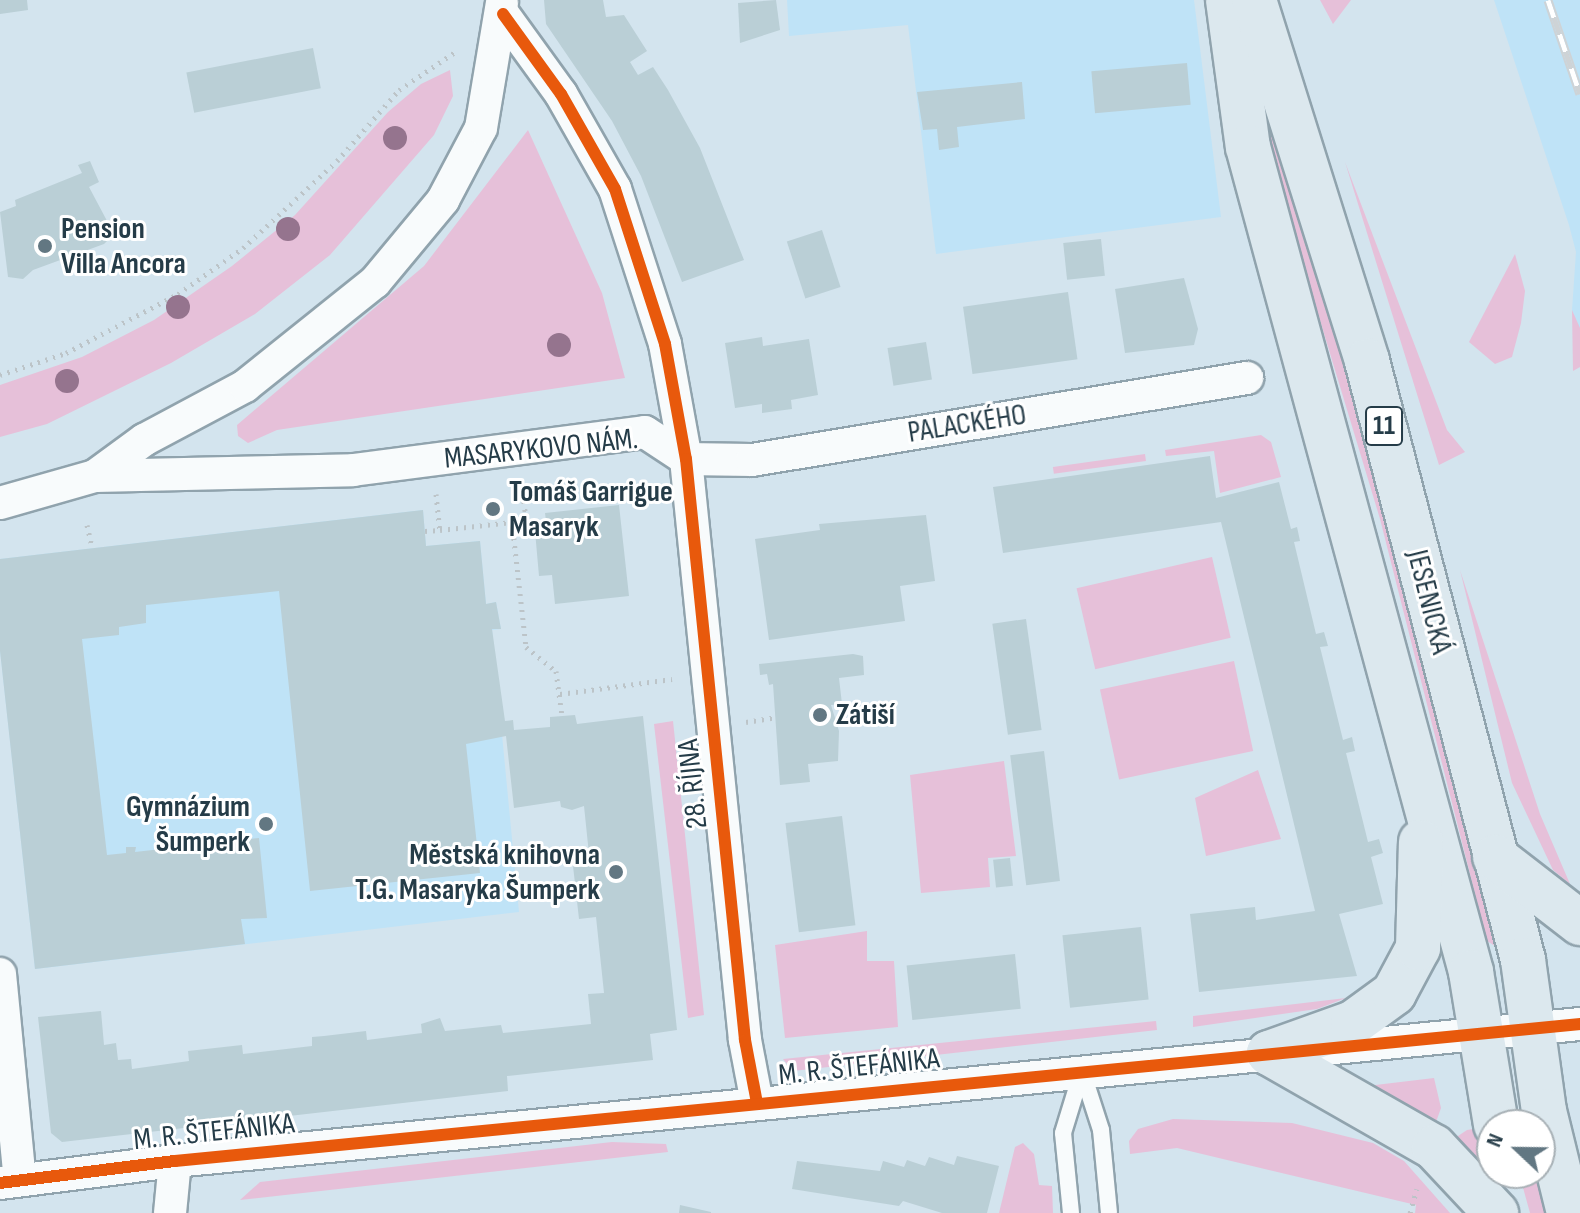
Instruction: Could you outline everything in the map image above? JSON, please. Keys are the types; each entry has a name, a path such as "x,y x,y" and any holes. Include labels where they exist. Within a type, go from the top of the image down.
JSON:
{"main road":[{"name":"JESENICKÁ","path":"1228,0 1248,147 1422,790 1481,1032 1493,1109"},
{"name":"JESENICKÁ","path":"1254,0 1367,361 1523,960 1544,1111 1569,1213"},
{"path":"1269,1053 1374,1012 1410,970 1419,927 1422,790"},
{"path":"1495,857 1580,923"},
{"path":"1269,1053 1434,1147 1496,1213"},
{"path":"1511,1189 1516,1213"}],"street":[{"name":"MASARYKOVO NÁM.","path":"502,7 561,94 615,189 665,344 686,459"},
{"name":"MASARYKOVO NÁM.","path":"95,476 144,440 245,386 375,282 443,200 481,128 502,7"},
{"name":"PALACKÉHO","path":"686,459 752,460 1247,378"},
{"name":"MASARYKOVO NÁM.","path":"0,503 95,476 353,470 645,432 686,459"},
{"name":"28. ŘÍJNA","path":"686,459 745,1040 757,1103"},
{"path":"0,974 10,1181"},
{"name":"M. R. ŠTEFÁNIKA","path":"10,1181 175,1161 1532,1026 1580,1024"},
{"path":"170,1213 175,1161"}],"lane":[{"path":"1071,1213 1063,1133 1082,1071"},
{"path":"1082,1071 1101,1130 1109,1213"}],"path":[{"path":"0,375 66,353 136,316 243,248 337,161 399,90 465,45"},
{"path":"425,531 526,519 522,487"},
{"path":"436,494 440,530"},
{"path":"512,522 526,647 556,671 562,716"},
{"path":"87,525 92,547"},
{"path":"560,694 677,678"},
{"path":"739,723 776,717"}],"shaded area":[{"path":"787,0 1194,0 1221,217 936,254 908,25 789,36"},
{"path":"1320,0 1351,0 1333,24"},
{"path":"1494,0 1580,0 1580,332 1572,310 1576,252"},
{"path":"1250,33 1340,315 1499,939 1495,946 1487,941 1380,519 1262,128"},
{"path":"450,70 453,96 434,135 330,255 255,314 171,363 47,424 0,437 0,385 82,357 154,320 232,266 295,215 388,112 421,84"},
{"path":"528,130 602,293 625,378 277,430 248,443 238,436 237,425 424,266"},
{"path":"1345,162 1447,430 1465,452 1439,465"},
{"path":"1515,254 1525,291 1521,323 1512,357 1495,364 1469,342"},
{"path":"1572,310 1580,328 1580,367 1573,371"},
{"path":"1261,435 1271,442 1281,477 1220,493 1214,451 1166,456 1165,450"},
{"path":"1145,454 1146,461 1054,474 1053,467"},
{"name":"Gymnázium Šumperk","path":"423,510 426,546 480,541 486,604 496,602 501,629 492,630 519,912 35,969 0,650 0,559"},
{"path":"1212,557 1231,638 1095,669 1077,588"},
{"path":"1460,570 1540,814 1570,884 1553,870 1512,783"},
{"path":"1234,661 1253,751 1119,779 1100,689"},
{"path":"673,721 704,1015 688,1018 654,724"},
{"path":"1004,761 1016,856 988,858 990,887 921,893 910,775"},
{"path":"1258,770 1281,839 1206,856 1195,798"},
{"path":"867,931 867,961 894,961 898,1027 785,1038 775,945"},
{"path":"1346,998 1317,1009 1193,1027 1193,1016"},
{"path":"1156,1021 1157,1030 793,1071 783,1059"},
{"path":"1434,1078 1441,1108 1436,1122 1367,1086"},
{"path":"1173,1119 1292,1123 1373,1143 1404,1161 1450,1213 1415,1213 1416,1205 1177,1148 1130,1154 1129,1141 1138,1129"},
{"path":"1476,1128 1476,1165 1452,1140 1467,1130"},
{"path":"612,1142 666,1144 668,1152 240,1200 260,1182"},
{"path":"1023,1143 1034,1154 1039,1185 1052,1186 1053,1213 999,1213 1015,1147"},
{"path":"1523,1189 1539,1189 1545,1213 1530,1213"}],"building":[{"path":"0,0 27,0 28,10 0,14"},
{"path":"544,0 603,0 606,17 624,15 647,51 630,62 638,75 653,67 668,90 700,148 744,260 682,282 641,176 612,121 546,24"},
{"path":"776,0 780,30 740,43 738,3"},
{"path":"313,48 321,88 194,113 186,73"},
{"path":"1187,63 1191,105 1095,113 1091,71"},
{"path":"1022,82 1025,119 957,127 959,147 939,150 937,129 923,130 917,92"},
{"path":"90,161 99,182 89,187 114,234 104,244 33,270 23,279 8,277 0,212 16,206 15,200 82,173 78,165"},
{"path":"822,230 841,287 805,298 787,241"},
{"path":"1101,239 1105,276 1067,280 1063,243"},
{"path":"1184,278 1198,329 1194,345 1125,353 1115,289"},
{"path":"1068,292 1077,359 972,374 963,307"},
{"path":"762,337 763,346 809,339 818,395 791,400 792,409 762,413 762,404 735,408 725,343"},
{"path":"926,342 932,380 893,386 887,348"},
{"path":"1210,456 1216,498 1279,482 1291,529 1297,527 1300,541 1294,542 1316,634 1324,632 1328,646 1320,647 1343,740 1352,737 1355,751 1346,753 1368,842 1379,839 1383,853 1371,857 1383,904 1339,914 1357,976 1199,992 1190,914 1255,907 1256,920 1315,911 1221,522 1003,553 993,487"},
{"path":"619,505 629,596 555,604 552,575 539,576 535,531 547,529 545,513"},
{"name":"Gymnázium Šumperk","path":"423,510 426,546 480,541 486,604 496,602 501,629 492,629 505,721 513,720 514,730 550,727 550,717 575,715 577,724 643,716 677,1030 650,1034 653,1060 507,1076 508,1091 62,1142 51,1133 38,1017 101,1011 104,1045 116,1043 118,1060 131,1059 132,1069 189,1061 188,1051 242,1045 243,1054 312,1046 312,1037 366,1031 367,1040 422,1033 421,1024 440,1018 445,1031 501,1025 503,1033 591,1024 588,994 604,993 596,917 579,919 573,866 590,864 584,806 572,810 561,807 560,801 514,808 506,736 466,744 480,873 310,891 279,591 146,605 146,623 119,627 119,635 82,639 107,855 126,853 126,847 136,847 135,852 197,845 198,839 207,844 259,838 267,918 241,919 245,944 35,969 0,651 0,559"},
{"path":"926,515 935,581 900,586 905,621 769,640 755,539 820,530 819,524"},
{"path":"1026,619 1042,730 1008,735 992,624"},
{"path":"853,654 863,656 864,675 839,678 842,704 831,705 839,731 838,761 808,764 810,782 780,785 773,684 769,685 767,674 760,675 759,664"},
{"path":"1044,751 1060,881 1026,885 1010,755"},
{"path":"842,816 855,925 799,932 785,823"},
{"path":"1010,858 1013,886 996,888 993,860"},
{"path":"1141,927 1149,1000 1070,1008 1062,935"},
{"path":"1015,954 1021,1009 912,1020 907,965"},
{"path":"957,1156 999,1166 987,1213 942,1213 903,1201 899,1206 792,1189 797,1161 880,1171 883,1161 904,1167 907,1160 925,1166 929,1157 954,1165"},
{"path":"680,1205 711,1212 711,1213 679,1213"}],"railway":[{"path":"1548,0 1580,94"}],"cycle path":[{"path":"503,14 561,94 615,189 665,344 686,459 745,1040 757,1103"},
{"path":"0,1183 175,1161 1580,1024"}],"place":[{"name":"Pension Villa Ancora","path":"45,246"},
{"name":"Tomáš Garrigue Masaryk","path":"493,509"},
{"name":"Zátiší","path":"820,715"},
{"name":"Gymnázium Šumperk","path":"266,824"},
{"name":"Městská knihovna T.G. Masaryka Šumperk","path":"616,872"}]}
